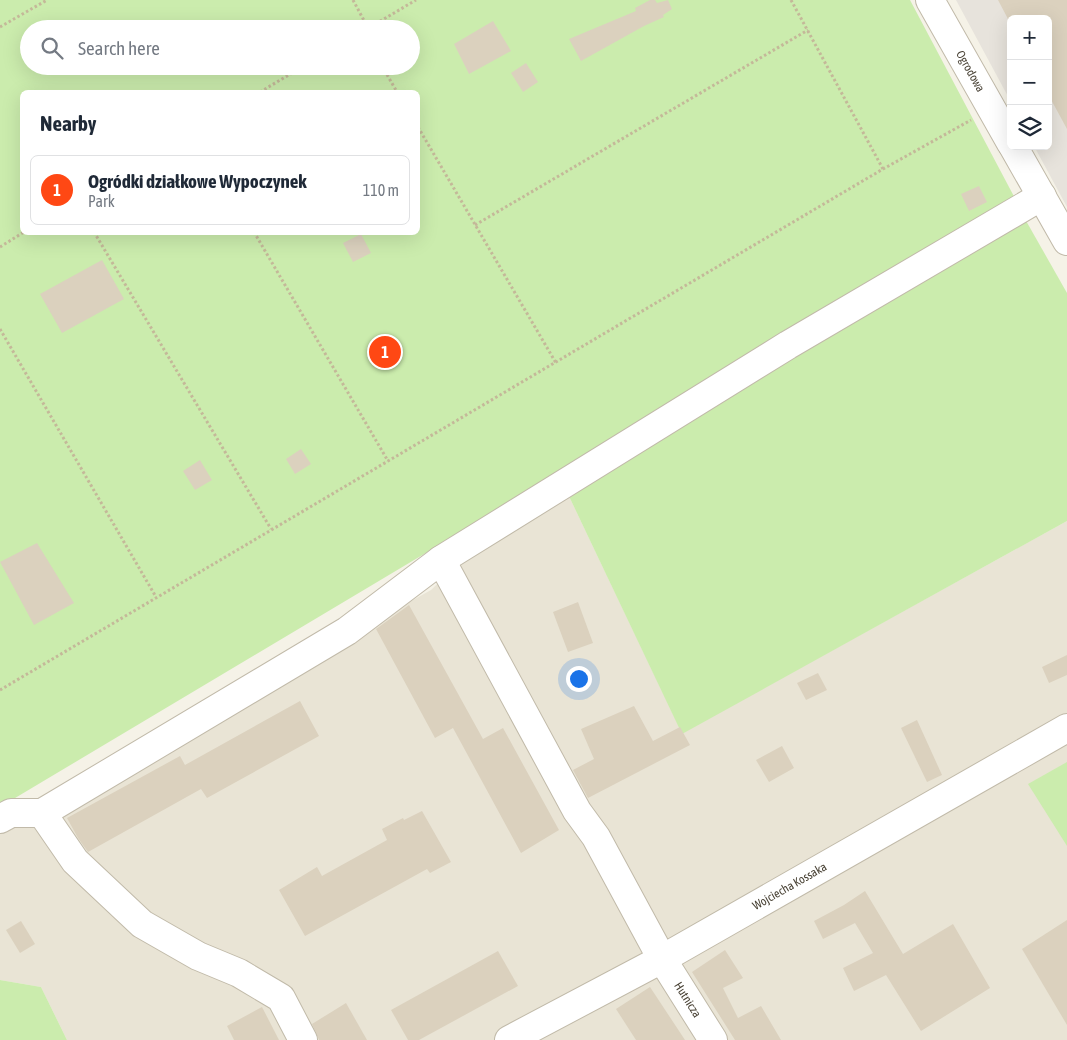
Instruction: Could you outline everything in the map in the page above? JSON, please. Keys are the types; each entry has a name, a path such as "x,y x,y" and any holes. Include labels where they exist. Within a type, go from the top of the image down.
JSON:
{"street":[{"name":"Ogrodowa","path":"930,0 1007,135"},
{"path":"1015,150 1067,240"},
{"path":"0,819 11,813 42,813 347,631 441,560 788,345 1042,196"},
{"name":"Hutnicza","path":"441,560 577,810 596,837 662,959 713,1040"},
{"name":"Wojciecha Kossaka","path":"510,1040 662,959 1067,728"},
{"path":"42,813 74,861 142,924 198,956 239,973 281,998 303,1040"}],"path":[{"path":"0,27 48,0"},
{"path":"352,0 363,20"},
{"path":"382,20 416,0"},
{"path":"791,0 884,169"},
{"path":"475,225 808,30"},
{"path":"263,90 289,75"},
{"path":"387,75 396,90"},
{"path":"0,690 884,169 992,110"},
{"path":"420,130 556,363"},
{"path":"0,247 20,234"},
{"path":"96,235 272,529"},
{"path":"256,235 388,461"},
{"path":"0,329 156,597"}],"shaded area":[{"path":"956,0 1067,0 1067,207 1036,150 1052,150 1052,15 1007,15 1007,95"},
{"path":"566,490 682,733 1067,521 1067,1040 67,1040 41,987 0,980 0,831 431,590 486,537"}],"green space":[{"path":"0,0 910,0 1019,206 461,532 0,807"},
{"path":"1025,219 1067,293 1067,521 682,734 566,490"},
{"path":"1067,762 1067,846 1028,784"},
{"path":"0,980 41,987 67,1040 0,1040"}],"building":[{"path":"650,0 655,0 657,3 668,0 672,9 663,15 664,17 581,61 569,39 636,11 635,8"},
{"path":"998,0 1067,0 1067,129 1052,101 1052,15 1007,15 1007,17"},
{"path":"493,21 511,51 469,74 454,44"},
{"path":"526,63 538,82 523,92 511,73"},
{"path":"979,186 987,202 969,211 961,194"},
{"path":"362,235 371,253 353,262 343,243"},
{"path":"102,260 124,299 62,333 40,294"},
{"path":"301,449 311,464 295,474 286,459"},
{"path":"200,460 212,480 195,490 183,471"},
{"path":"37,543 74,603 34,625 0,562"},
{"path":"578,602 593,643 568,652 553,612"},
{"path":"409,605 483,739 503,728 559,830 521,853 453,728 435,738 376,629"},
{"path":"1067,655 1067,675 1049,683 1042,667"},
{"path":"818,673 827,690 806,700 797,683"},
{"path":"300,701 319,736 207,798 201,789 88,852 78,838 67,818 180,756 185,765"},
{"path":"634,706 653,741 680,727 690,745 588,798 573,770 594,759 581,729"},
{"path":"917,720 942,775 927,782 901,728"},
{"path":"782,746 794,768 769,782 756,760"},
{"path":"422,811 451,862 430,873 427,869 305,936 279,890 317,867 322,876 387,840 382,829"},
{"path":"865,891 903,954 953,924 990,988 921,1031 886,975 854,991 843,968 873,953 855,923 823,939 814,921"},
{"path":"1067,920 1067,1025 1022,949"},
{"path":"21,921 35,944 20,953 6,930"},
{"path":"725,950 743,978 723,988 738,1018 761,1006 781,1040 735,1040 692,972"},
{"path":"498,951 518,986 419,1040 408,1040 391,1010"},
{"path":"650,987 685,1040 636,1040 616,1009"},
{"path":"346,1003 367,1040 319,1040 312,1024"},
{"path":"262,1007 279,1040 234,1040 227,1026"}],"place":[{"name":"Ogródki działkowe Wypoczynek","path":"385,352"}]}
